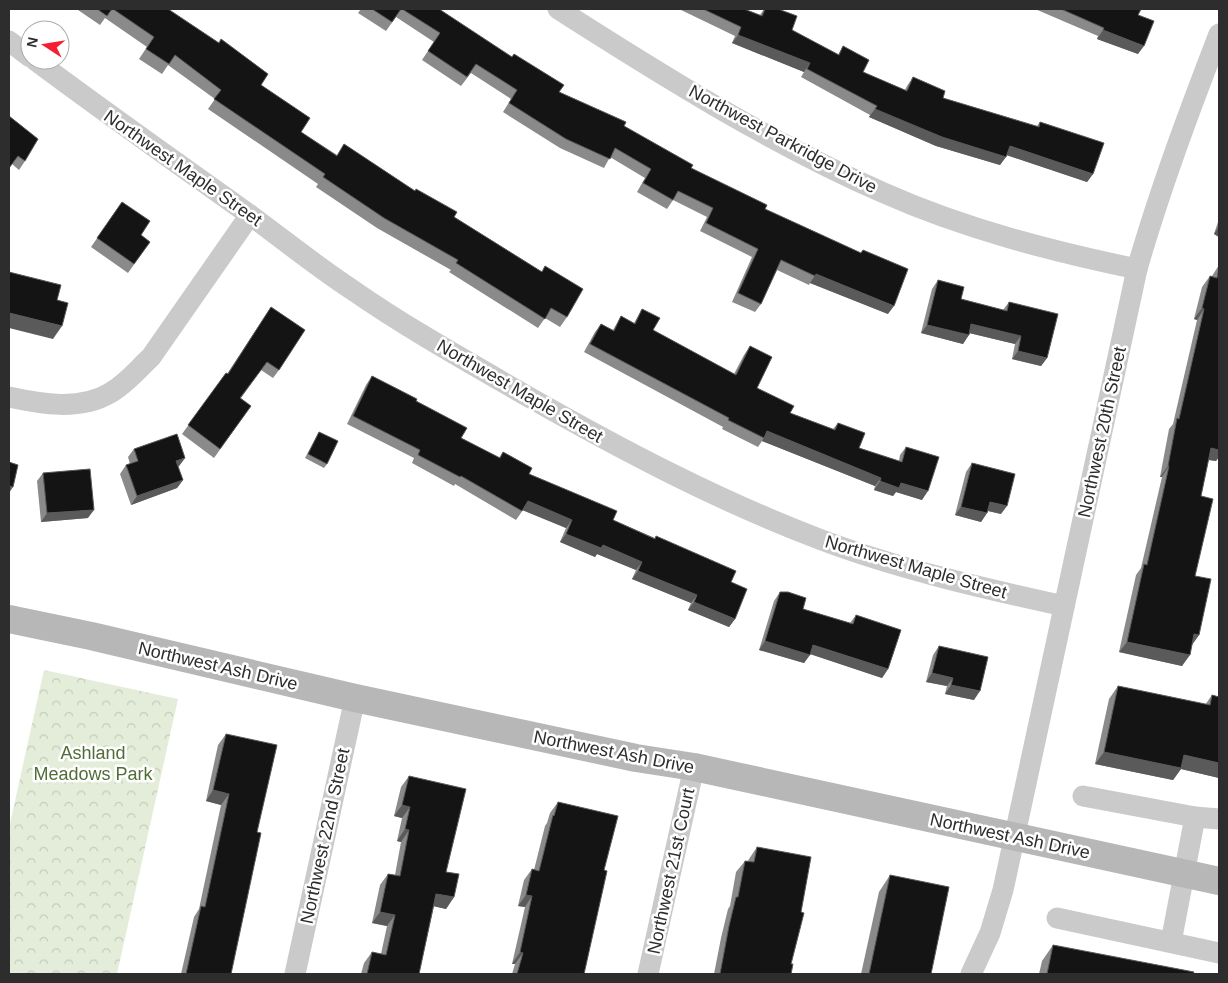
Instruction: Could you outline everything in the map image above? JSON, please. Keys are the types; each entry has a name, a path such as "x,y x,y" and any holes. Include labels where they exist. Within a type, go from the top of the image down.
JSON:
{"street":[{"name":"Northwest Parkridge Drive","path":"558,9 633,57 747,124 813,160 885,194 965,224 1044,248 1137,269"},
{"name":"Northwest 20th Street","path":"971,974 990,933 1003,890 1137,269 1173,155 1219,34"},
{"path":"9,41 20,49"},
{"name":"Northwest Maple Street","path":"48,70 350,289 471,364 596,436 724,500 821,540 911,569 1064,606"},
{"path":"9,397 56,404 83,403 110,393 133,375 151,357 250,216"},
{"name":"Northwest Ash Drive","path":"9,619 355,698 636,758 694,767 1219,881"},
{"name":"Northwest 22nd Street","path":"295,974 355,698"},
{"name":"Northwest 21st Court","path":"648,974 694,767"},
{"path":"1084,796 1195,817 1219,818"},
{"path":"1171,942 1195,817"},
{"path":"1057,918 1219,953"}],"green space":[{"name":"Ashland Meadows Park","path":"44,670 178,699 117,974 9,974 9,828"}],"building":[{"path":"97,9 112,9 107,16"},
{"path":"113,9 168,9 219,43 221,39 268,74 261,85 310,118 301,132 337,156 344,144 415,191 416,189 457,212 454,217 542,272 545,266 583,289 567,317 551,308 545,319 456,263 458,260 384,218 323,177 325,174 214,99 221,90 175,55 169,64 146,49 154,37"},
{"path":"372,9 401,9 392,22"},
{"path":"402,9 439,9 512,57 514,54 564,85 559,92 626,122 624,126 693,165 691,168 767,205 765,209 861,253 863,250 908,269 894,306 816,274 815,276 781,260 761,304 738,293 758,249 706,223 713,208 678,191 673,200 643,183 651,169 615,148 610,159 566,139 509,103 517,90 476,64 467,77 428,51 440,33"},
{"path":"703,9 744,9 762,16 765,9 778,9 797,16 792,30 839,55 843,46 869,60 863,72 907,91 913,77 945,91 943,98 1039,127 1040,122 1104,143 1093,174 1010,146 1006,157 942,137 875,109 877,106 807,69 810,63 738,35 741,27"},
{"path":"1061,9 1141,9 1138,15 1154,21 1144,46 1103,30 1104,28"},
{"path":"9,116 38,139 25,161 18,156 9,168"},
{"path":"122,202 150,221 141,235 150,242 134,264 97,238"},
{"path":"1219,267 1219,450 1211,448 1201,496 1213,499 1195,576 1211,579 1199,635 1194,634 1190,655 1127,642 1144,564 1147,565 1169,466 1177,418 1179,419 1204,309 1202,308 1210,276 1217,278"},
{"path":"9,272 61,285 57,300 68,303 62,326 9,313"},
{"path":"938,280 964,287 961,299 1007,311 1009,302 1058,314 1047,358 1018,351 1021,336 971,324 969,335 927,325"},
{"path":"271,307 305,330 279,370 267,362 240,398 251,406 220,449 188,425 226,373 228,374"},
{"path":"642,309 660,318 653,330 736,375 750,346 772,357 757,388 794,406 790,413 835,430 838,423 865,433 859,448 902,462 906,447 939,457 928,491 901,483 899,488 880,481 881,478 767,431 764,438 590,344 601,324 614,331 621,316 635,324"},
{"path":"372,376 467,428 461,438 500,458 503,452 532,468 529,474 617,511 613,520 655,539 656,536 736,571 731,582 747,589 735,619 694,602 697,595 638,571 642,562 603,545 601,548 566,534 572,520 528,501 522,511 461,476 418,455 420,450 353,416"},
{"path":"319,432 338,441 327,464 308,454"},
{"path":"177,434 185,458 176,461 183,480 137,496 126,465 138,461 134,449"},
{"path":"9,462 18,465 13,487 9,486"},
{"path":"972,463 1015,474 1007,506 990,502 987,513 961,507"},
{"path":"90,469 94,510 47,513 43,473"},
{"path":"780,592 788,592 806,598 803,609 853,624 856,615 901,630 888,669 813,645 810,655 765,641"},
{"path":"939,646 988,657 980,691 951,685 953,678 932,673"},
{"path":"1118,686 1210,705 1212,695 1219,697 1219,763 1184,755 1181,768 1104,752"},
{"path":"226,734 277,745 257,832 261,833 231,974 186,974 201,906 205,907 229,794 213,790"},
{"path":"409,776 466,789 446,872 459,874 454,897 436,894 419,974 367,974 372,952 386,955 395,915 380,912 388,874 400,876 409,830 405,829 410,807 402,805"},
{"path":"558,802 618,816 604,870 607,871 584,974 517,974 523,953 520,952 532,896 526,895 532,869 539,871"},
{"path":"757,847 811,857 801,912 804,913 791,964 793,964 791,974 720,974 729,926 736,897 738,897 745,861 754,862"},
{"path":"890,875 949,887 931,974 869,974"},
{"path":"1053,945 1194,972 1193,974 1047,974"}]}
